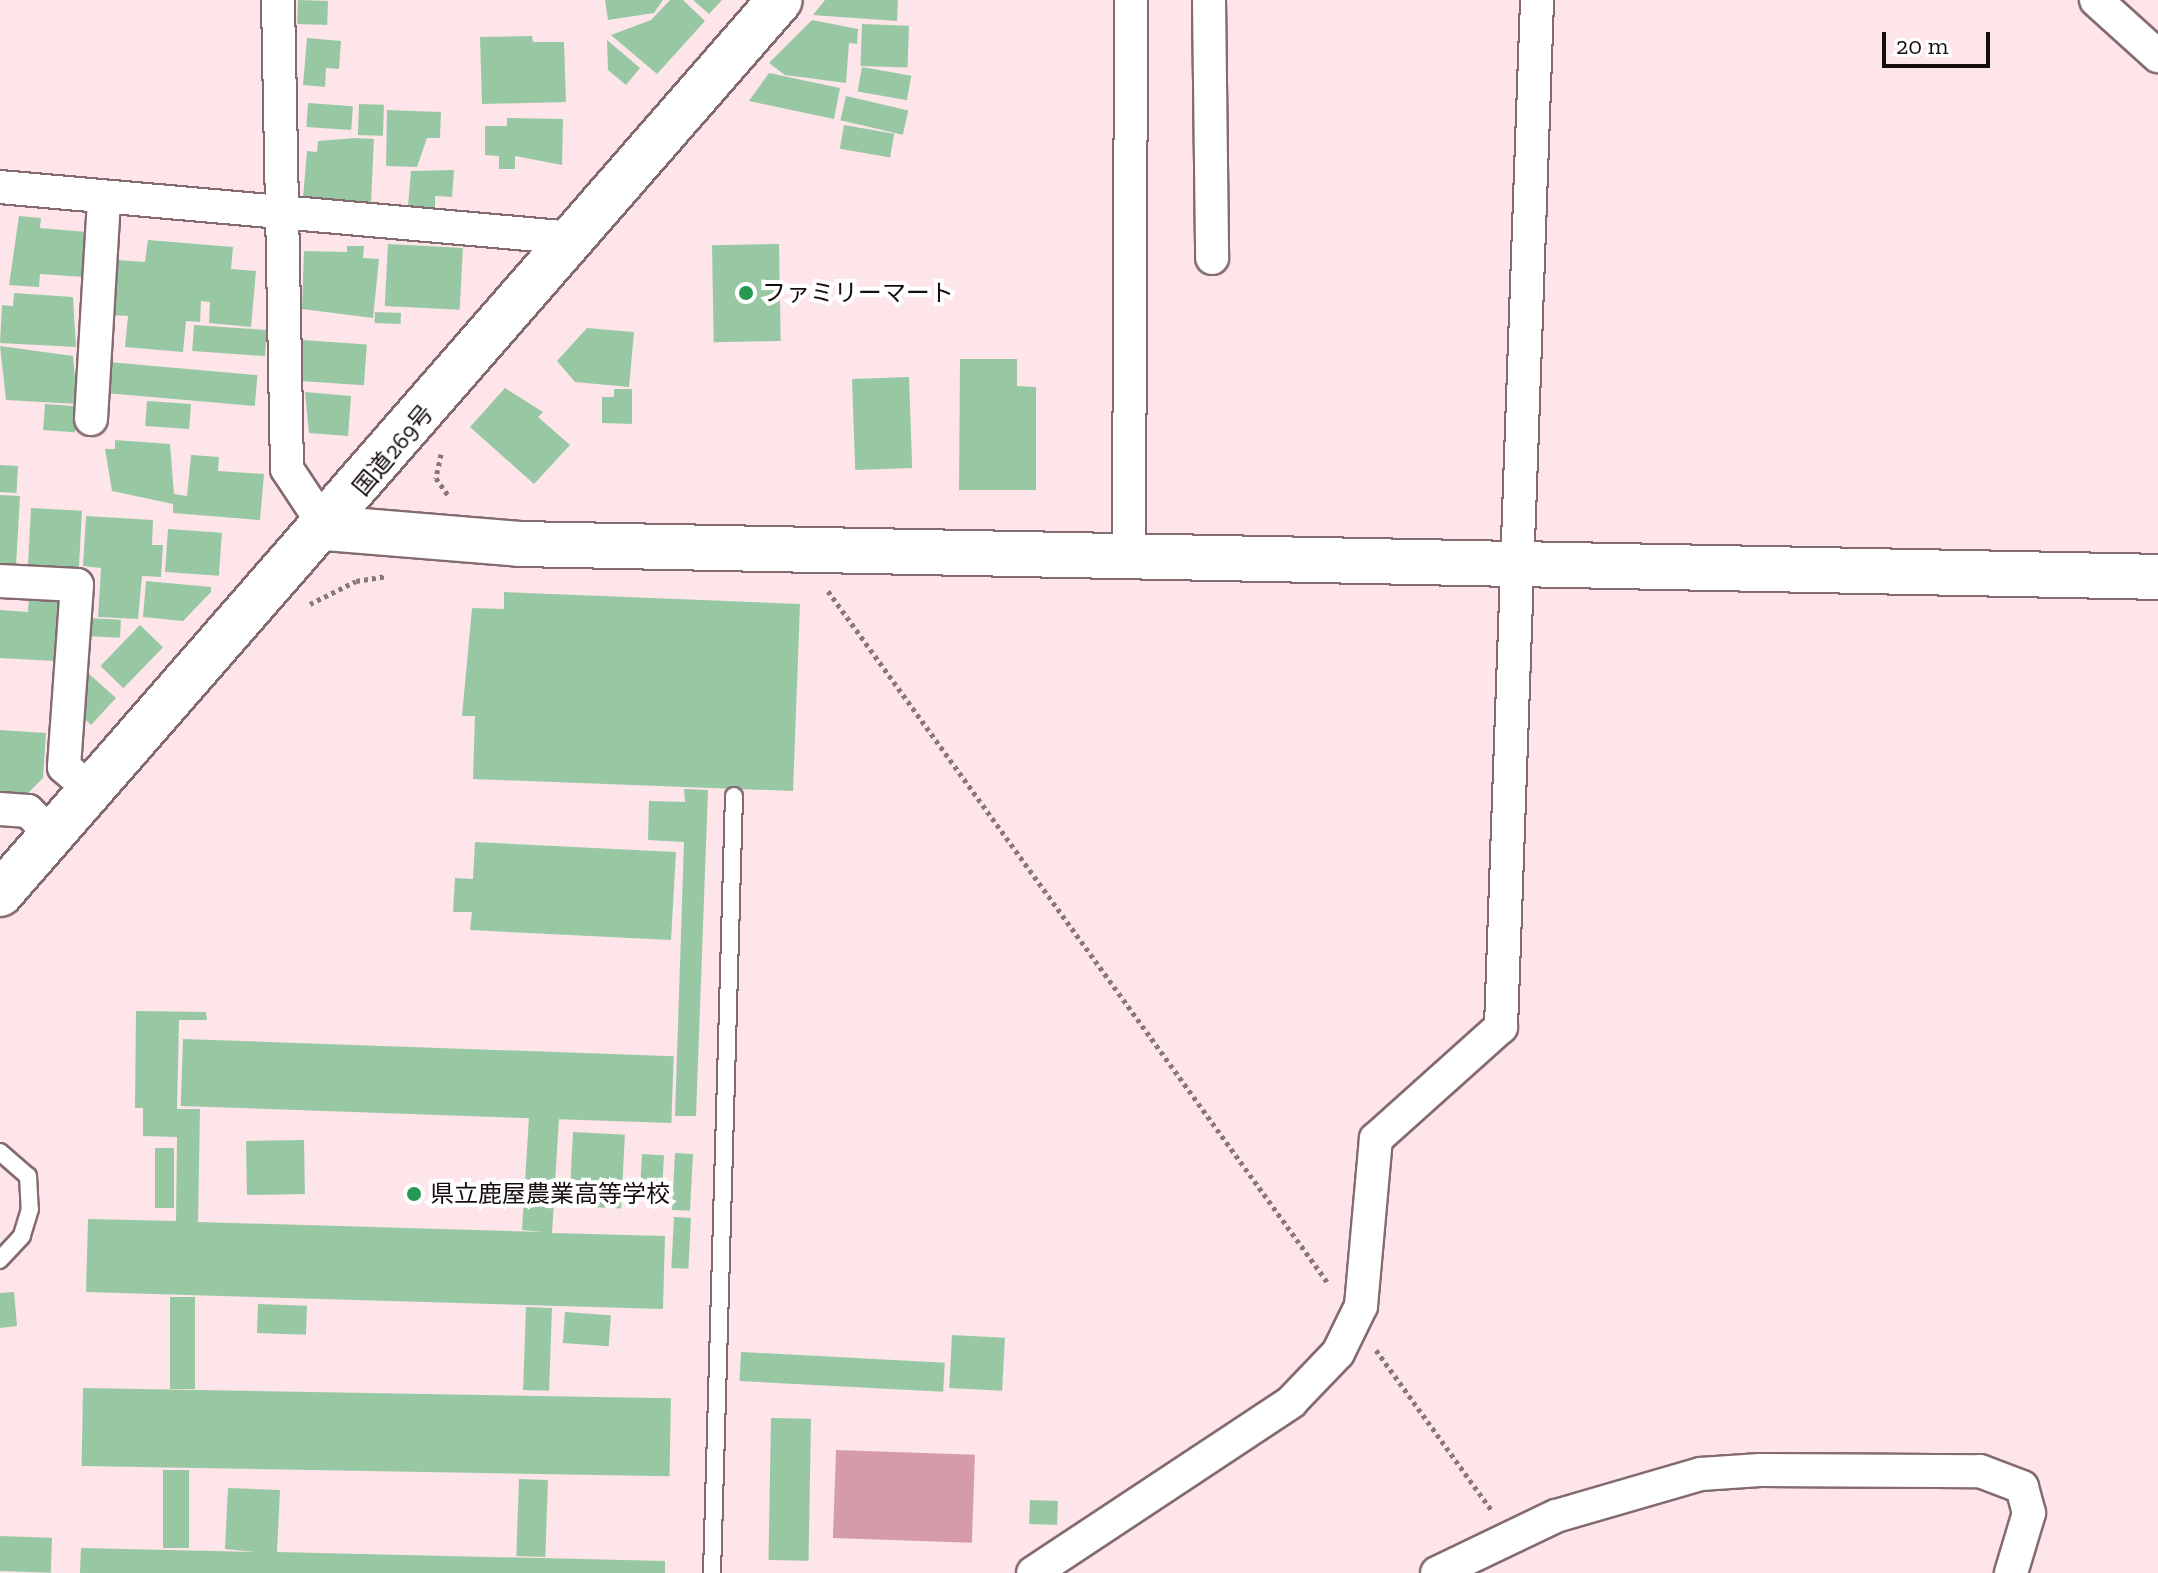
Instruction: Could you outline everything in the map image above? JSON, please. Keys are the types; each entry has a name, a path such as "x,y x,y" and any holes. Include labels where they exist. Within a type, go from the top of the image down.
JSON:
{"main road":[{"name":"国道269号","path":"0,894 95,793 780,0"},
{"path":"326,528 519,544 1129,553 1518,566 2158,577"}],"street":[{"path":"278,0 287,469 326,528"},
{"path":"1129,553 1131,0"},
{"path":"1209,0 1212,258"},
{"path":"1033,1573 1291,1402 1338,1353 1361,1306 1376,1139 1501,1027 1537,0"},
{"path":"2096,0 2158,56"},
{"path":"0,187 573,238"},
{"path":"91,419 104,197"},
{"path":"0,581 77,585 64,767 95,793"},
{"path":"0,809 28,811 54,837"},
{"path":"1437,1573 1556,1516 1701,1474 1760,1470 1980,1471 2022,1487 2029,1513 2011,1573"}],"lane":[{"path":"712,1573 734,796"},
{"path":"0,1152 28,1176 30,1209 22,1236 0,1260"}],"path":[{"path":"448,438 436,478 441,491 464,503"},
{"path":"300,611 356,581 398,576"},
{"path":"824,584 1333,1291"},
{"path":"1370,1342 1500,1522"}],"shaded area":[{"path":"836,1450 975,1455 972,1543 833,1538"}],"building":[{"path":"298,0 328,1 327,25 297,24"},
{"path":"605,0 663,0 654,13 608,20"},
{"path":"670,0 683,0 705,21 657,74 611,35 651,20"},
{"path":"693,0 722,0 709,14"},
{"path":"825,0 898,0 897,21 813,15"},
{"path":"812,20 858,29 857,44 849,43 846,83 785,75 769,63"},
{"path":"862,24 909,26 908,68 861,66"},
{"path":"532,36 533,42 564,42 566,102 482,104 480,37"},
{"path":"307,38 341,41 339,69 326,68 325,87 303,85"},
{"path":"607,40 640,68 626,85 608,70"},
{"path":"862,67 911,76 907,100 858,92"},
{"path":"769,73 840,88 834,119 749,101"},
{"path":"846,96 908,110 903,135 840,120"},
{"path":"308,103 353,106 351,130 306,127"},
{"path":"359,104 384,105 383,136 358,135"},
{"path":"387,110 441,112 440,138 427,138 417,167 386,166"},
{"path":"507,118 563,119 562,165 515,156 515,169 499,169 499,156 485,155 485,126 507,126"},
{"path":"844,125 894,134 890,157 840,149"},
{"path":"374,139 371,202 303,198 307,151 317,152 318,141"},
{"path":"454,170 452,197 435,196 435,208 408,206 411,171"},
{"path":"19,216 41,218 40,228 87,232 84,277 40,274 39,287 9,285"},
{"path":"148,240 233,247 231,269 256,271 251,327 209,323 210,302 201,301 200,322 186,321 183,352 125,347 128,316 111,315 116,260 145,262"},
{"path":"388,244 463,248 460,310 385,306"},
{"name":"ファミリーマート","path":"779,244 781,341 714,342 712,245"},
{"path":"347,246 364,246 363,258 379,259 373,318 302,309 304,251 347,252"},
{"path":"14,293 73,297 76,347 0,343 2,305 13,306"},
{"path":"375,312 401,313 401,324 375,323"},
{"path":"194,325 267,330 265,356 192,351"},
{"path":"587,328 634,332 629,387 575,382 557,361"},
{"path":"303,340 367,344 364,385 300,381"},
{"path":"0,346 73,356 77,404 6,400"},
{"path":"960,359 1017,359 1017,386 1036,387 1036,490 959,490"},
{"path":"108,362 257,375 255,406 105,393"},
{"path":"909,377 912,468 855,470 852,379"},
{"path":"505,388 543,412 538,417 570,445 534,484 470,427"},
{"path":"614,389 632,389 632,424 602,423 602,397 614,397"},
{"path":"305,392 351,396 348,436 309,433"},
{"path":"147,401 191,404 189,429 145,426"},
{"path":"45,404 77,406 75,432 43,430"},
{"path":"115,440 170,444 174,494 187,496 191,455 219,457 218,471 264,474 260,520 173,513 173,504 112,491 105,449 115,449"},
{"path":"0,465 18,466 17,493 0,492"},
{"path":"0,495 20,496 16,566 0,565"},
{"path":"31,508 82,511 79,572 28,569"},
{"path":"86,516 153,520 152,545 163,545 161,577 142,576 138,619 98,617 101,568 83,566"},
{"path":"168,529 222,533 219,576 165,572"},
{"path":"146,581 211,587 211,592 183,621 143,617"},
{"path":"504,592 800,604 793,791 473,779 475,716 462,716 472,608 504,609"},
{"path":"29,595 60,597 55,661 0,658 0,610 28,612"},
{"path":"87,618 121,620 120,638 86,636"},
{"path":"140,625 163,647 123,688 100,666"},
{"path":"88,673 116,698 91,725 85,719"},
{"path":"0,730 46,733 43,778 28,793 0,791"},
{"path":"684,789 708,790 696,1116 675,1116 684,842 648,840 649,801 685,802"},
{"path":"475,842 676,852 671,940 470,930 472,912 453,912 455,878 473,879"},
{"path":"136,1011 206,1012 207,1020 179,1020 177,1109 200,1109 198,1222 544,1232 522,1230 529,1117 559,1119 552,1233 665,1236 663,1309 86,1292 88,1219 176,1221 177,1137 143,1136 143,1108 135,1108"},
{"path":"183,1039 674,1056 671,1123 181,1106"},
{"path":"573,1132 625,1135 621,1209 569,1206"},
{"path":"304,1140 305,1194 247,1195 246,1141"},
{"path":"155,1148 174,1148 174,1208 155,1208"},
{"path":"675,1153 693,1154 690,1211 672,1210"},
{"path":"642,1154 664,1155 662,1201 640,1200"},
{"path":"674,1217 691,1218 688,1269 671,1268"},
{"path":"14,1292 17,1326 0,1328 0,1293"},
{"path":"170,1297 195,1297 195,1389 170,1389"},
{"path":"258,1304 307,1306 306,1335 257,1333"},
{"path":"526,1307 552,1308 549,1391 523,1390"},
{"path":"565,1312 611,1315 609,1346 563,1343"},
{"path":"952,1335 1005,1338 1002,1391 949,1388"},
{"path":"741,1352 945,1363 943,1392 739,1381"},
{"path":"83,1388 671,1398 670,1476 82,1466"},
{"path":"771,1418 811,1419 809,1561 769,1560"},
{"path":"163,1470 189,1470 189,1548 163,1548"},
{"path":"519,1479 548,1480 545,1557 516,1556"},
{"path":"228,1488 280,1490 277,1552 665,1561 665,1573 80,1573 81,1548 257,1552 225,1549"},
{"path":"1030,1500 1058,1501 1057,1525 1029,1524"},
{"path":"0,1536 52,1538 51,1573 0,1571"}],"place":[{"name":"ファミリーマート","path":"746,293"},
{"name":"県立鹿屋農業高等学校","path":"414,1194"}]}
